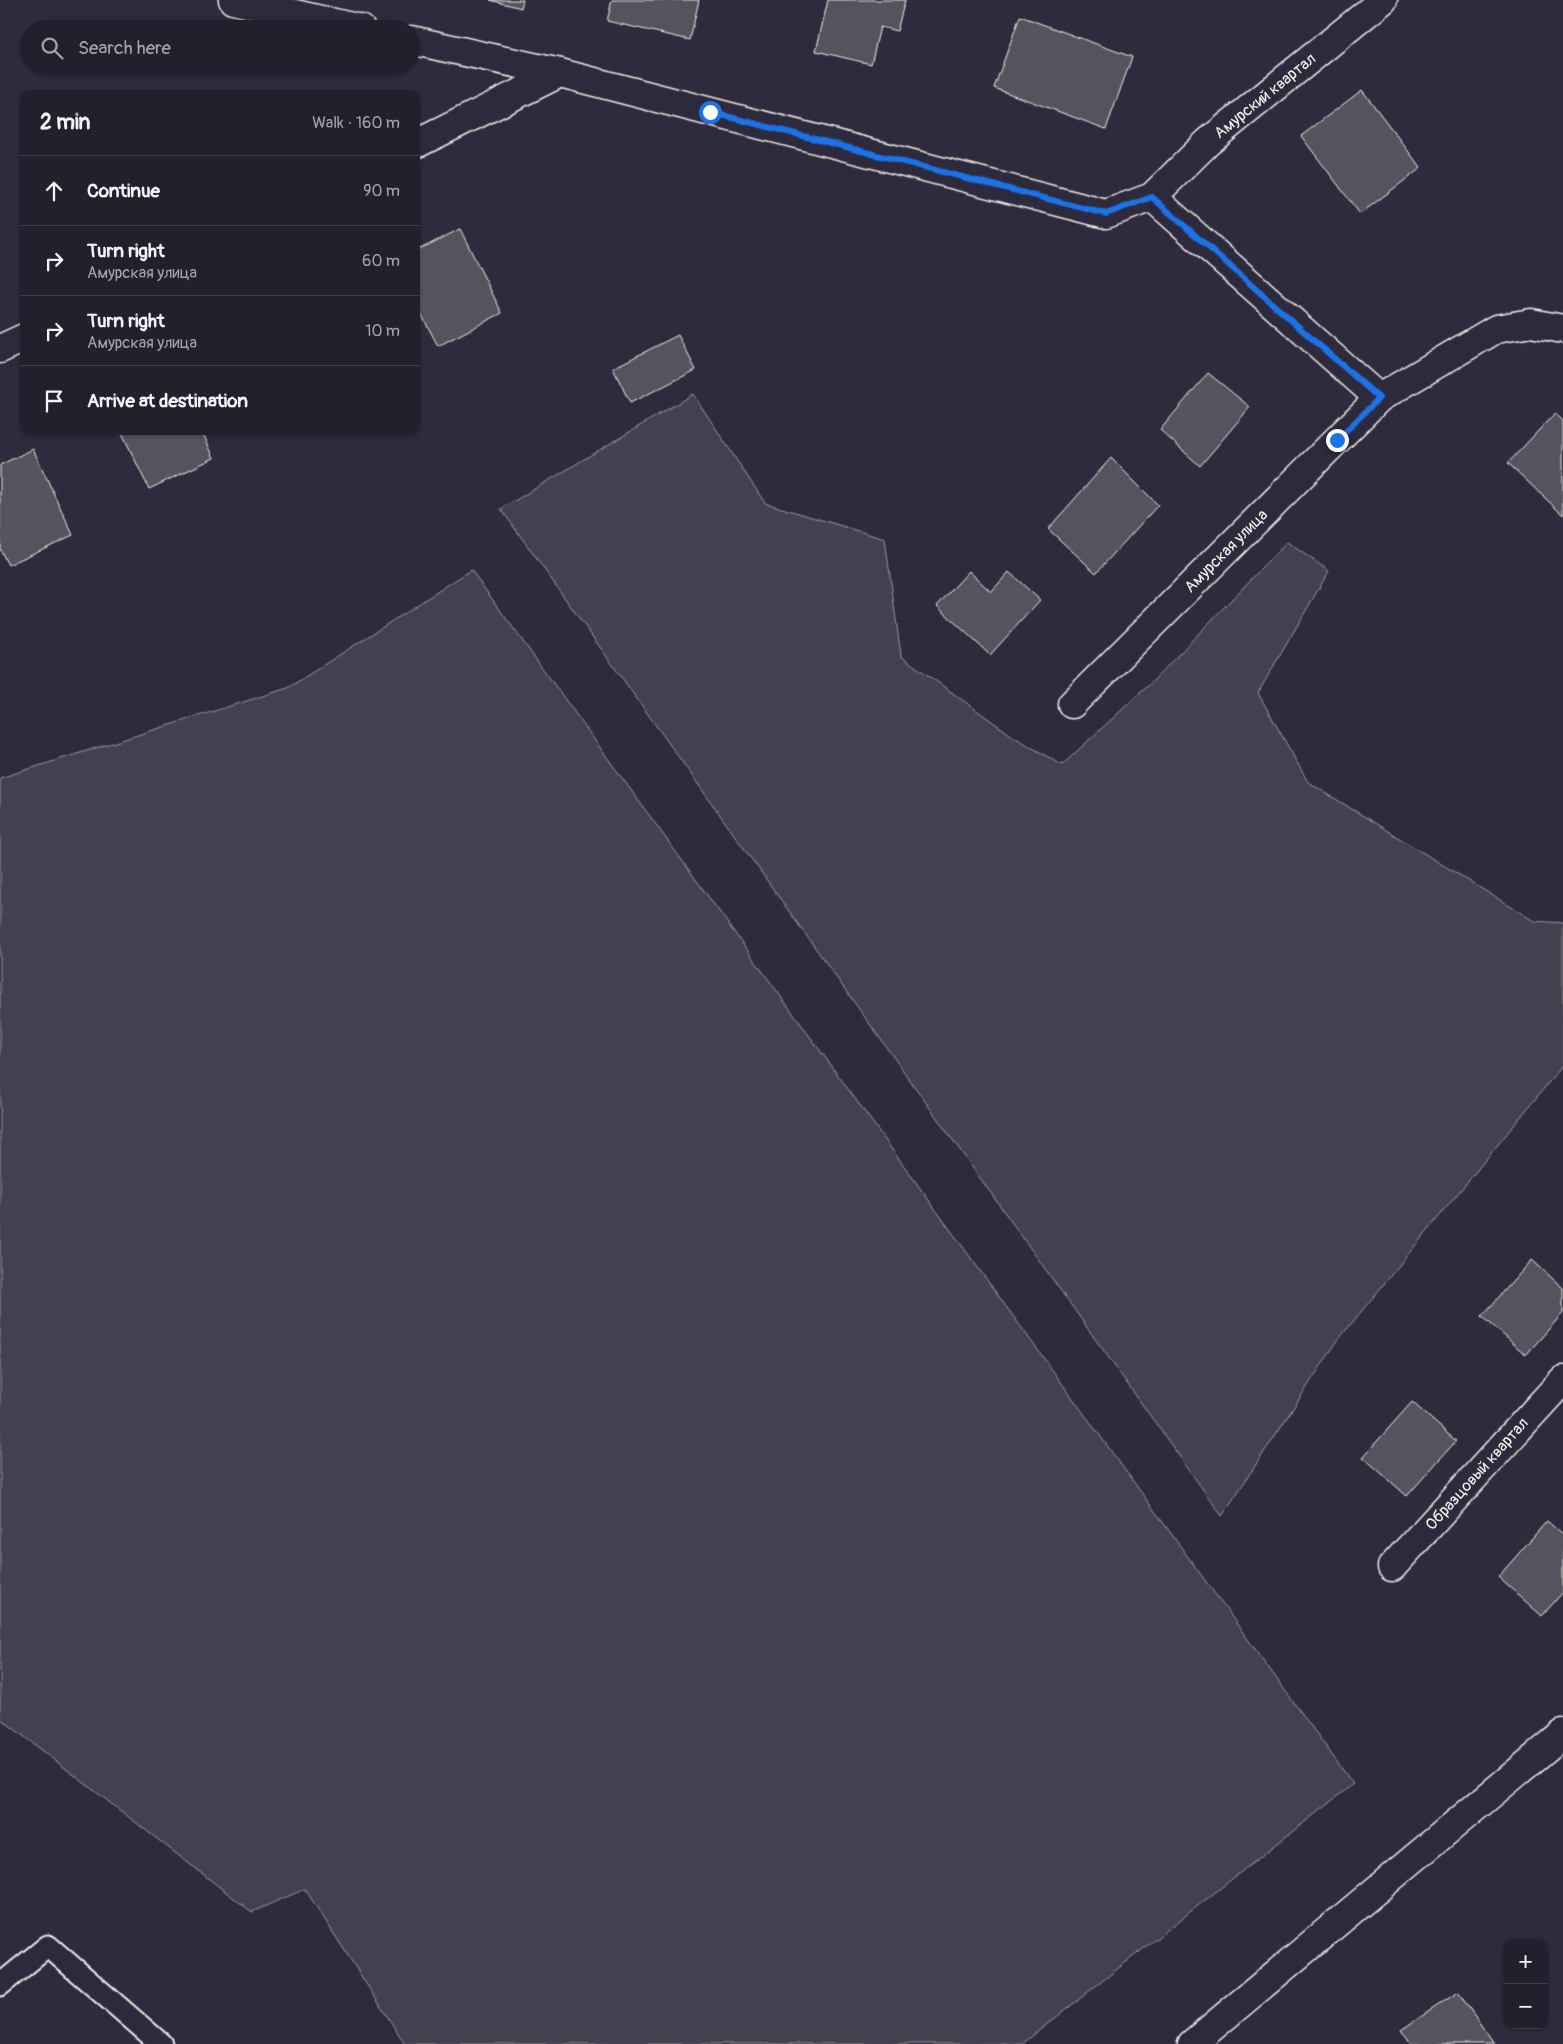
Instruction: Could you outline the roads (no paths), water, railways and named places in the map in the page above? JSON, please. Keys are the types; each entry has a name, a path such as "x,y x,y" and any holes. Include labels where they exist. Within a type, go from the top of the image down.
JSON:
{"street":[{"path":"233,0 321,20"},
{"name":"Амурский квартал","path":"1152,197 1208,142 1383,0"},
{"path":"420,42 560,73 1106,214 1152,197 1379,398"},
{"path":"420,142 560,73"},
{"name":"Амурская улица","path":"1072,704 1379,398 1496,329 1531,323 1563,329"},
{"path":"0,349 20,340"},
{"name":"Образцовый квартал","path":"1392,1567 1563,1380"},
{"path":"1192,2044 1563,1734"}],"lane":[{"path":"0,1985 48,1946 161,2044"}]}
